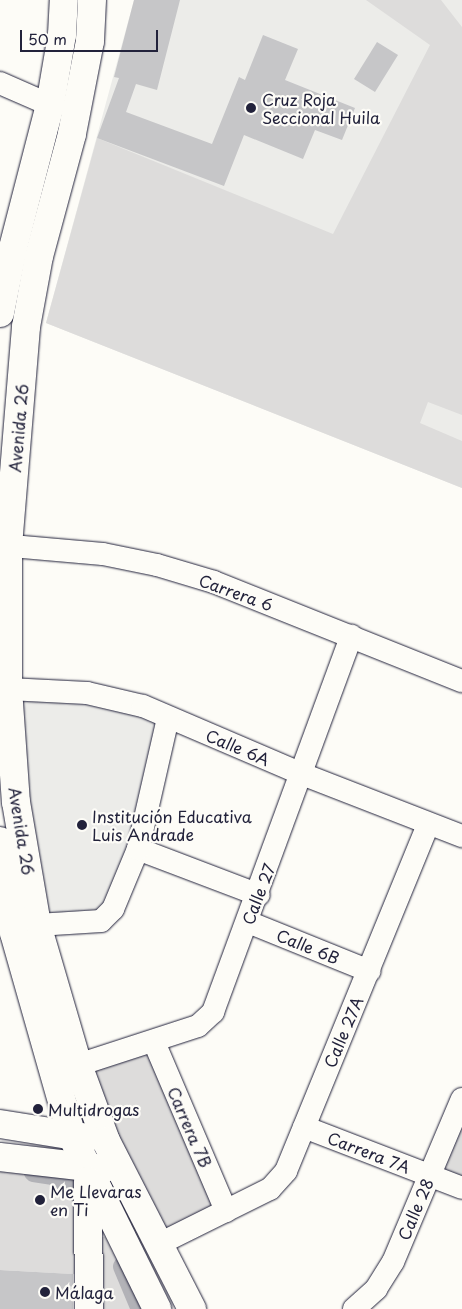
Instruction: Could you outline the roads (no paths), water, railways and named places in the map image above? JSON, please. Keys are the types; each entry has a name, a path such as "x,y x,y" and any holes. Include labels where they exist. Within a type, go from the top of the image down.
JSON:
{"main road":[{"path":"0,313 50,105 62,35 64,0"},
{"name":"Avenida 26","path":"92,0 90,41 72,134 31,291 4,546 8,689 16,802 37,925 78,1065 106,1141 192,1309"},
{"name":"Avenida 26","path":"0,841 14,932 72,1136 157,1309"},
{"path":"0,1124 106,1141"},
{"path":"0,1157 88,1170 121,1169"},
{"path":"88,1170 89,1309"}],"street":[{"path":"0,83 50,105"},
{"name":"Carrera 6","path":"4,546 103,554 157,565 214,582 462,681"},
{"name":"Calle 27","path":"78,1065 154,1042 198,1026 214,1012 259,895 352,636"},
{"name":"Calle 6A","path":"8,689 87,693 143,706 302,774 462,836"},
{"path":"37,925 101,921 108,917 123,891 138,849 168,718"},
{"name":"Calle 27A","path":"158,1245 270,1190 286,1171 428,824"},
{"path":"138,849 259,895"},
{"name":"Calle 6B","path":"248,922 369,971"},
{"name":"Carrera 7B","path":"154,1042 226,1211"},
{"name":"Calle 28","path":"354,1309 376,1289 393,1262 462,1099"},
{"name":"Carrera 7A","path":"304,1127 462,1188"}],"waterway":[{"path":"33,1172 53,1175 89,1202 92,1208"},
{"path":"122,1266 140,1309"}],"place":[{"name":"Cruz Roja Seccional Huila","path":"251,108"},
{"name":"Institución Educativa Luis Andrade","path":"82,825"},
{"name":"Multidrogas","path":"38,1109"},
{"name":"Me Llevaras en Ti","path":"40,1200"},
{"name":"Málaga","path":"45,1292"}]}
